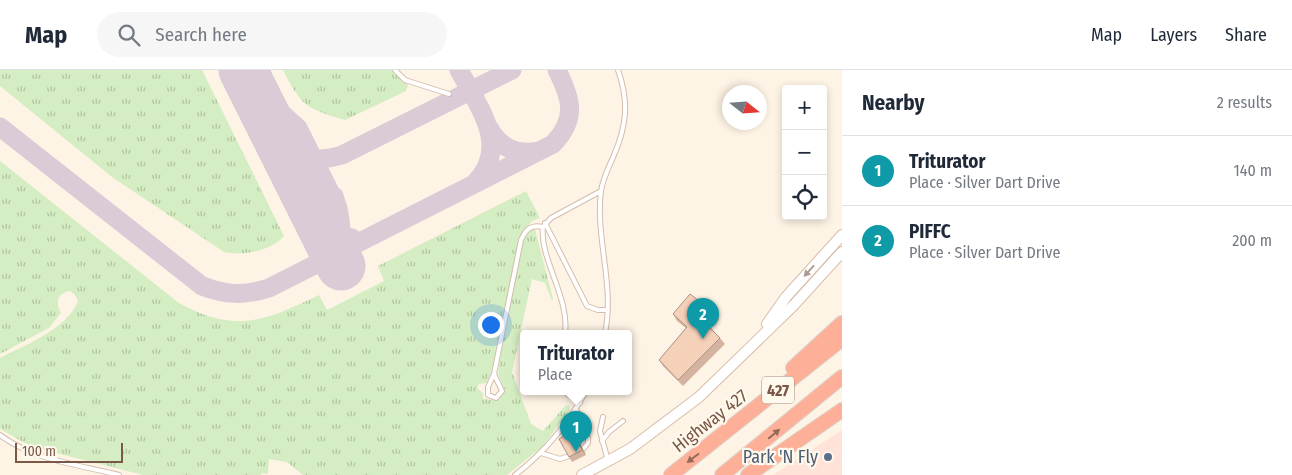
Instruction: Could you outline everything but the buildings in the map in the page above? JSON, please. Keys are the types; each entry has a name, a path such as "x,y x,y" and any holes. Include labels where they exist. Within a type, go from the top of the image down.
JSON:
{"highway":[{"path":"715,442 842,322"},
{"name":"Highway 427","path":"671,475 715,442 842,339"},
{"name":"427","path":"722,475 842,377"},
{"path":"748,475 842,410"}],"street":[{"path":"750,346 786,297 842,235"},
{"path":"582,475 630,449 699,397 793,306 842,252"}],"lane":[{"path":"395,70 405,80 449,94"},
{"path":"605,330 608,310 600,209 606,173 621,139 626,108 624,88 618,70"},
{"path":"494,374 502,391 496,398 490,397 487,392 494,374 521,240 531,226 544,225 602,191"},
{"path":"544,225 587,306 608,310"},
{"path":"544,225 544,244 565,314 565,330"},
{"path":"569,395 580,403"},
{"path":"514,475 541,453 576,409 584,395"},
{"path":"576,409 588,438 588,443 583,449"},
{"path":"603,417 600,431 608,461"},
{"path":"602,441 609,432 623,421"},
{"path":"0,435 10,442 44,456 119,475"},
{"path":"541,453 560,459 569,456"},
{"path":"522,475 525,467"}],"shaded area":[{"name":"Park 'N Fly","path":"842,430 842,475 773,475"}],"green space":[{"path":"0,70 202,70 284,236 265,249 248,253 224,252 112,177 0,86"},
{"path":"283,70 391,70 408,85 406,91 345,120 322,113 306,104 295,91"},
{"path":"0,161 179,303 199,313 234,321 266,317 282,312 319,295 327,310 384,281 378,266 526,191 540,218 532,221 520,236 493,368 486,383 479,384 477,388 483,393 483,399 495,400 505,390 498,374 500,359 522,241 532,229 535,229 553,299 552,301 545,283 532,279 512,372 531,424 543,431 565,406 569,405 570,410 542,447 507,475 303,475 287,462 269,459 268,474 262,473 261,475 143,475 32,447 0,429 0,358 33,342 65,320 73,311 78,301 75,295 70,291 60,296 58,305 61,313 49,328 0,354"}],"taxiway":[{"path":"459,70 482,112 488,126 491,141 490,155 485,169 475,183"},
{"path":"273,131 288,147 303,156 320,159 342,155 512,70"},
{"path":"0,127 202,286 227,293 243,293 269,288 553,144 561,135 566,125 570,108 566,90 557,70"},
{"path":"250,85 298,128 338,208"},
{"path":"489,128 498,140 516,151 539,151"},
{"path":"324,259 336,244 341,230 341,222 334,196"},
{"path":"319,222 335,234 352,238"}],"runway":[{"path":"243,70 341,266"}],"place":[{"name":"PIFFC","path":"703,339"},
{"name":"Triturator","path":"576,452"},
{"name":"Park 'N Fly","path":"828,457"}]}
